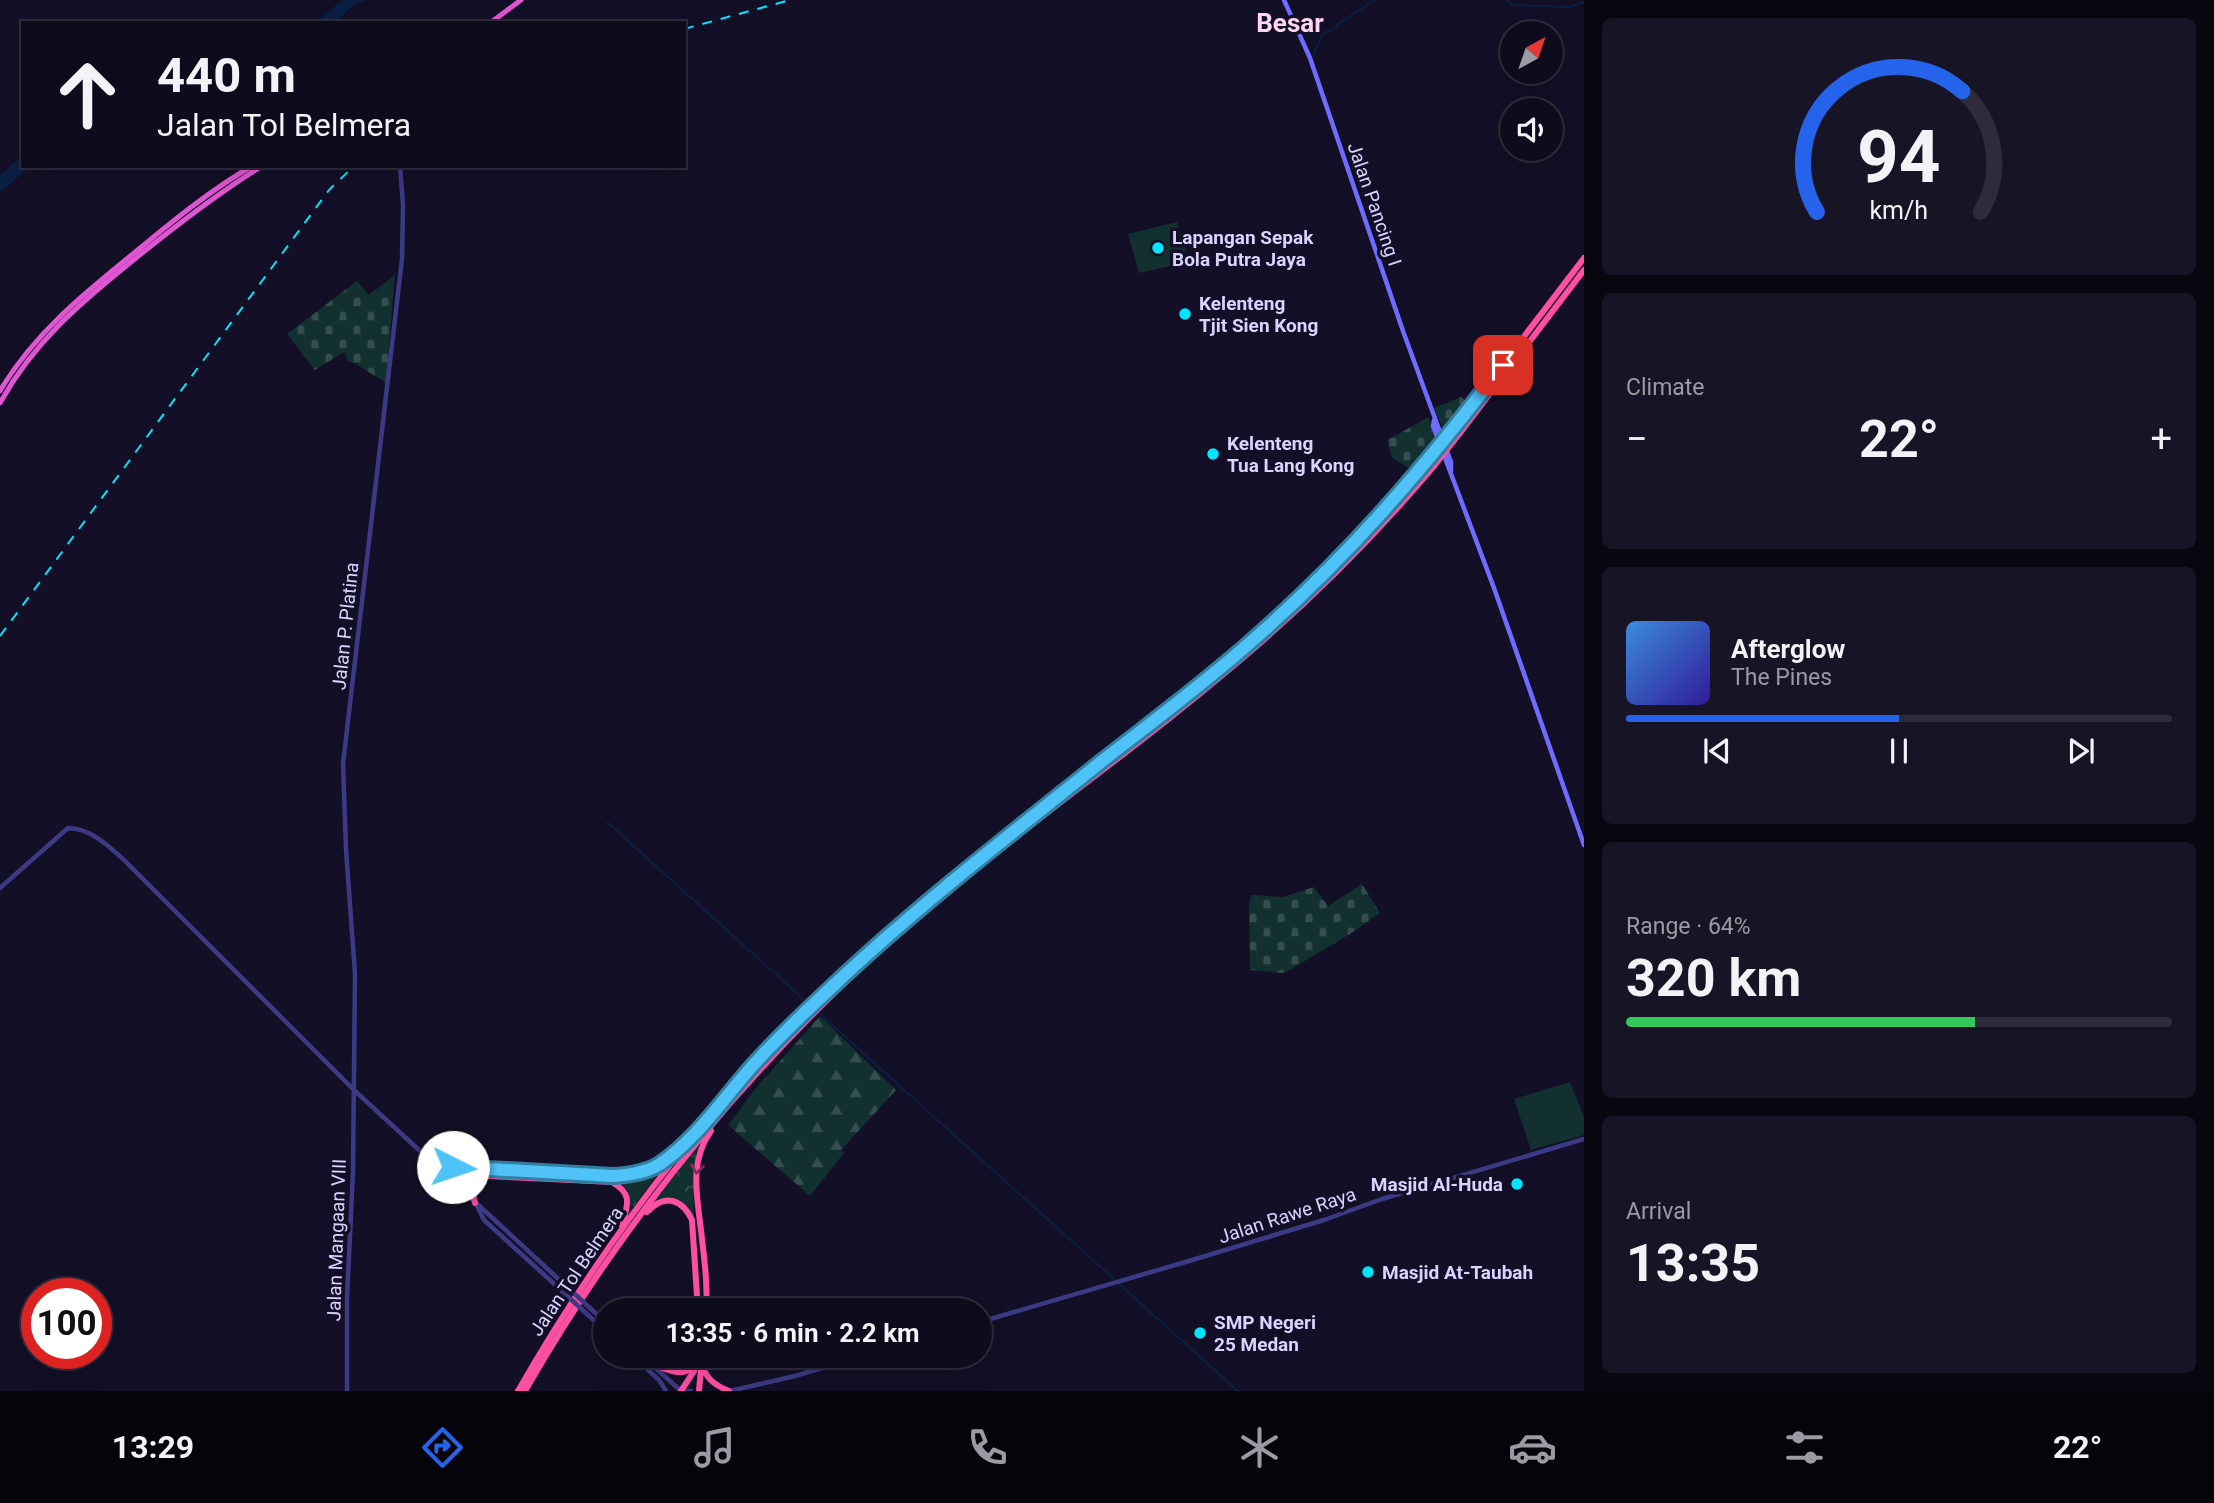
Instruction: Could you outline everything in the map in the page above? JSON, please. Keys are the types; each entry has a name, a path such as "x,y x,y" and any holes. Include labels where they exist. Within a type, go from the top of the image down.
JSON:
{"highway":[{"path":"487,21 514,0"},
{"path":"493,21 521,0"},
{"path":"0,391 24,355 66,310 191,207 249,168"},
{"path":"0,403 34,352 74,309 210,199 259,168"},
{"name":"Jalan Tol Belmera","path":"1457,431 1584,258"},
{"name":"Jalan Tol Belmera","path":"517,1391 576,1294 701,1126 757,1061 925,902 1254,640 1342,557 1431,464 1584,270"},
{"name":"Jalan Tol Belmera","path":"525,1391 624,1230 703,1134 806,1017"},
{"path":"707,1298 695,1177 707,1136 726,1109"},
{"path":"434,1165 538,1173 613,1176 635,1174 662,1163 701,1126"},
{"path":"451,1181 466,1175 612,1182 626,1192 628,1205 624,1230"},
{"path":"475,1203 473,1184 488,1176"},
{"path":"624,1230 657,1203 670,1200 682,1205 692,1220 697,1298"},
{"path":"665,1368 676,1373 688,1368"},
{"path":"682,1391 695,1368"},
{"path":"699,1368 699,1391"},
{"path":"702,1368 706,1377 729,1391"}],"main road":[{"name":"Jalan Pancing I","path":"1284,0 1310,58 1451,462 1451,471 1584,845"}],"street":[{"name":"Jalan P. Platina","path":"352,1089 355,974 343,764 402,259 400,168"},
{"path":"0,888 68,828 78,828 91,834 124,860 352,1089 593,1316"},
{"name":"Jalan Mangaan VIII","path":"347,1391 347,1297 353,1172 352,1089"},
{"name":"Jalan Rawe Raya","path":"992,1319 1584,1139"},
{"path":"646,1368 666,1391"},
{"path":"655,1368 682,1391 691,1391"},
{"path":"729,1391 742,1390 820,1368"}],"green space":[{"name":"Lapangan Sepak Bola Putra Jaya","path":"1177,222 1189,262 1139,273 1128,234"},
{"path":"395,275 386,383 348,361 344,352 315,370 287,334 357,281 369,295"},
{"path":"1461,397 1469,404 1445,433 1434,408"},
{"path":"1429,417 1436,445 1418,473 1392,458 1387,440"},
{"path":"1362,884 1380,913 1288,971 1282,973 1250,970 1251,895 1283,897 1314,887 1328,906"},
{"path":"820,1016 896,1090 841,1150 844,1153 810,1196 728,1125 756,1088"},
{"path":"1570,1082 1584,1117 1584,1135 1531,1150 1514,1099"},
{"path":"700,1144 695,1173 694,1220 684,1203 679,1200 668,1198 654,1201"},
{"path":"666,1163 631,1207 627,1189 612,1178 642,1175"}],"water":[{"path":"343,0 366,0 353,6 337,21 317,21"},
{"path":"21,157 21,168 29,168 0,192 0,175"}],"waterway":[{"path":"1314,54 1323,33 1333,30 1375,0"},
{"path":"1507,0 1512,5 1569,7 1584,2"},
{"path":"607,822 1115,1280"},
{"path":"1119,1284 1238,1391"}],"railway":[{"path":"686,28 790,0"},
{"path":"0,636 329,190 352,168"}],"place":[{"name":"Lapangan Sepak Bola Putra Jaya","path":"1158,248"},
{"name":"Kelenteng Tjit Sien Kong","path":"1185,314"},
{"name":"Kelenteng Tua Lang Kong","path":"1213,454"},
{"name":"Masjid Al-Huda","path":"1517,1184"},
{"name":"Masjid At-Taubah","path":"1368,1272"},
{"name":"SMP Negeri 25 Medan","path":"1200,1333"}],"district":[{"name":"Besar","path":"1290,23"}],"route":[{"path":"453,1167 613,1176 635,1174 662,1163 701,1126 757,1061 864,956 995,845 1218,670 1317,582 1411,481 1503,365"}]}
